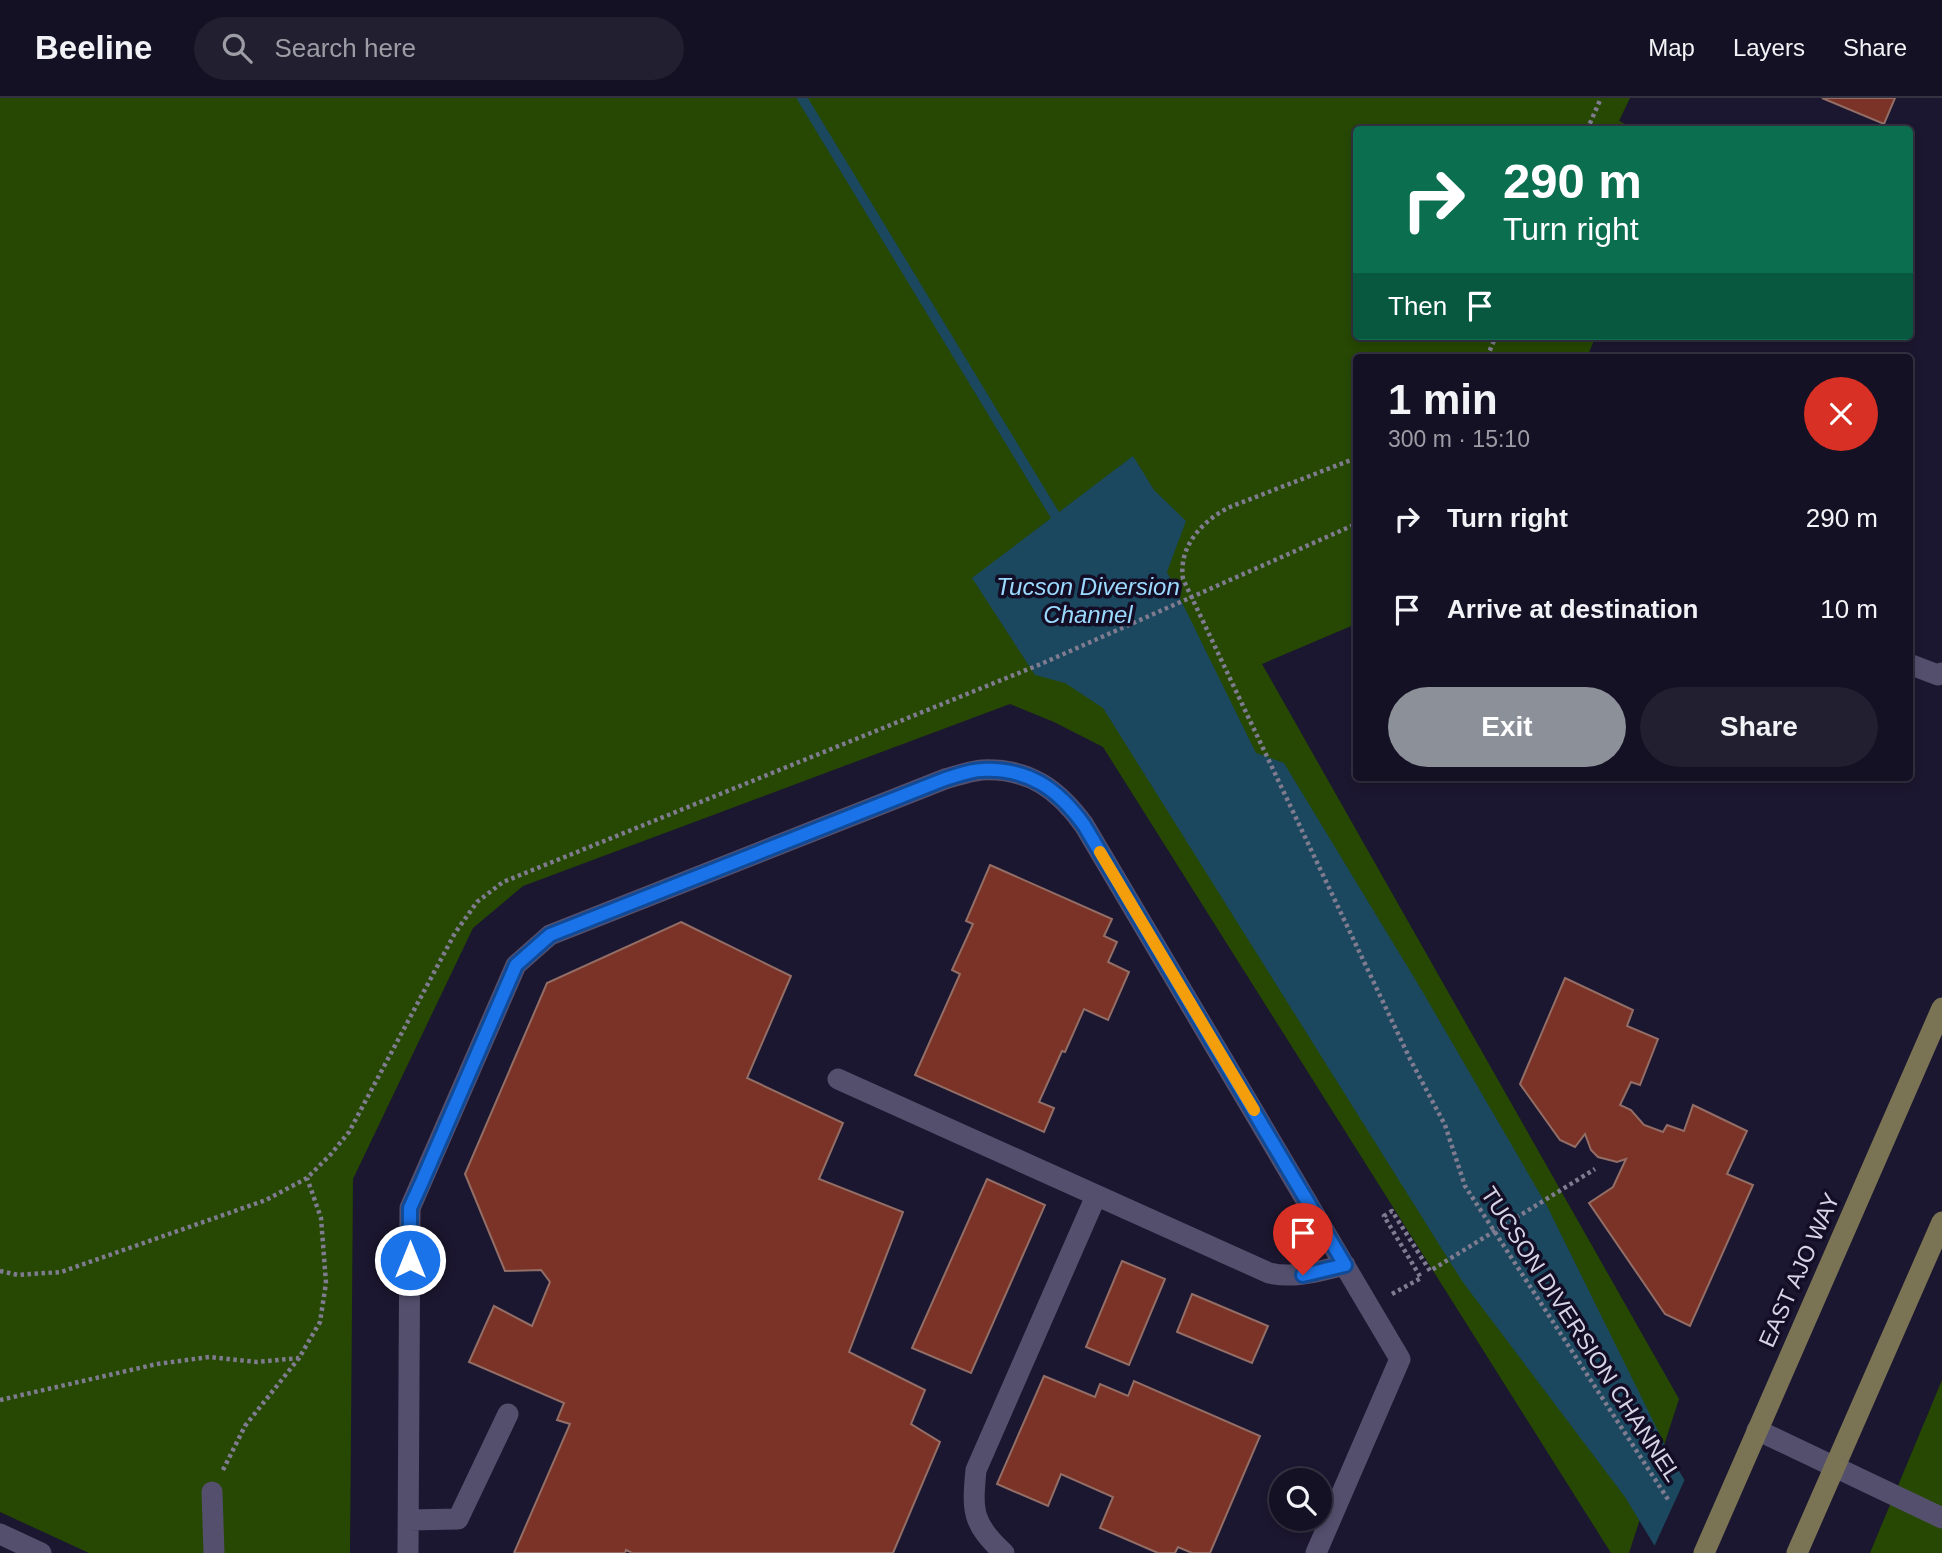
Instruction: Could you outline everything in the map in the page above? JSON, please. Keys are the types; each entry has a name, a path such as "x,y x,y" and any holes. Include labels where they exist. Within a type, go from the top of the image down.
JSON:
{"main road":[{"name":"EAST AJO WAY","path":"1704,1553 1942,1008"},
{"path":"1797,1553 1942,1222"}],"street":[{"path":"1913,666 1941,676"},
{"path":"408,1553 410,1208 516,965 550,935 945,779 981,770 1015,773 1043,784 1066,801 1101,853 1400,1359 1316,1553"},
{"path":"838,1079 1269,1273 1284,1277 1345,1265"},
{"path":"1004,1553 986,1537 978,1522 974,1499 976,1470 1096,1196"},
{"path":"409,1520 458,1519 508,1414"},
{"path":"1757,1430 1942,1518"},
{"path":"212,1492 214,1553"},
{"path":"0,1534 40,1553"}],"path":[{"path":"1589,126 1601,98"},
{"name":"TUCSON DIVERSION CHANNEL","path":"1353,459 1219,512 1189,543 1181,568 1183,579 1410,1059 1445,1125 1465,1186 1669,1501"},
{"path":"1041,664 1353,525"},
{"path":"1370,1307 1421,1278 1384,1216 1392,1210 1430,1271 1595,1169"},
{"path":"212,1492 245,1426 299,1358 320,1322 326,1283 321,1218 307,1178"},
{"path":"0,1400 157,1364 209,1357 257,1362 299,1358"}],"green space":[{"path":"0,98 1630,98 1619,121 1629,126 1353,126 1353,340 1594,340 1588,354 1353,354 1353,625 1262,664 1679,1399 1629,1553 1611,1553 1103,747 1054,722 1010,704 523,886 473,928 353,1179 350,1553 89,1553 0,1512"},
{"path":"1942,1380 1942,1553 1870,1553"}],"water":[{"name":"Tucson Diversion Channel","path":"1133,456 1154,490 1186,521 1167,572 1256,753 1284,763 1421,989 1547,1206 1672,1459 1728,1553 1659,1553 1625,1497 1462,1281 1103,708 1065,683 1035,675 972,578"}],"pier":[{"path":"1686,1477 1731,1553 1655,1553 1653,1549"}],"building":[{"path":"1822,98 1895,98 1884,124"},
{"path":"990,865 1112,919 1104,936 1117,942 1108,962 1129,972 1108,1020 1084,1009 1039,1102 1054,1108 1044,1132 915,1075 960,974 952,970 973,924 966,921"},
{"path":"681,922 791,976 747,1078 843,1123 819,1179 903,1212 849,1352 925,1390 911,1424 940,1442 893,1553 632,1553 626,1550 625,1553 514,1553 570,1424 557,1420 564,1403 469,1362 494,1306 532,1326 550,1282 541,1270 505,1271 465,1174 547,983"},
{"path":"1565,978 1633,1010 1627,1026 1658,1039 1640,1085 1631,1082 1620,1105 1631,1110 1644,1125 1663,1132 1667,1125 1684,1131 1693,1105 1747,1131 1727,1174 1753,1185 1690,1326 1665,1314 1589,1203 1613,1187 1626,1159 1617,1162 1598,1157 1591,1150 1585,1134 1575,1147 1560,1140 1520,1084"},
{"path":"987,1179 1045,1205 971,1373 912,1348"},
{"path":"1122,1261 1165,1279 1129,1365 1086,1347"},
{"path":"1192,1294 1268,1326 1252,1363 1177,1332"},
{"path":"1044,1376 1095,1397 1100,1384 1128,1396 1134,1381 1260,1436 1210,1553 1192,1553 1178,1547 1175,1553 1158,1553 1100,1528 1113,1497 1061,1474 1048,1506 997,1484"}],"waterway":[{"name":"Tucson Diversion Channel","path":"802,98 1061,525"}],"slow traffic":[{"path":"1100,852 1254,1110"}],"route":[{"path":"410,1260 410,1208 516,965 550,935 945,779 981,770 1015,773 1043,784 1066,801 1084,825 1345,1265 1303,1275"}]}
